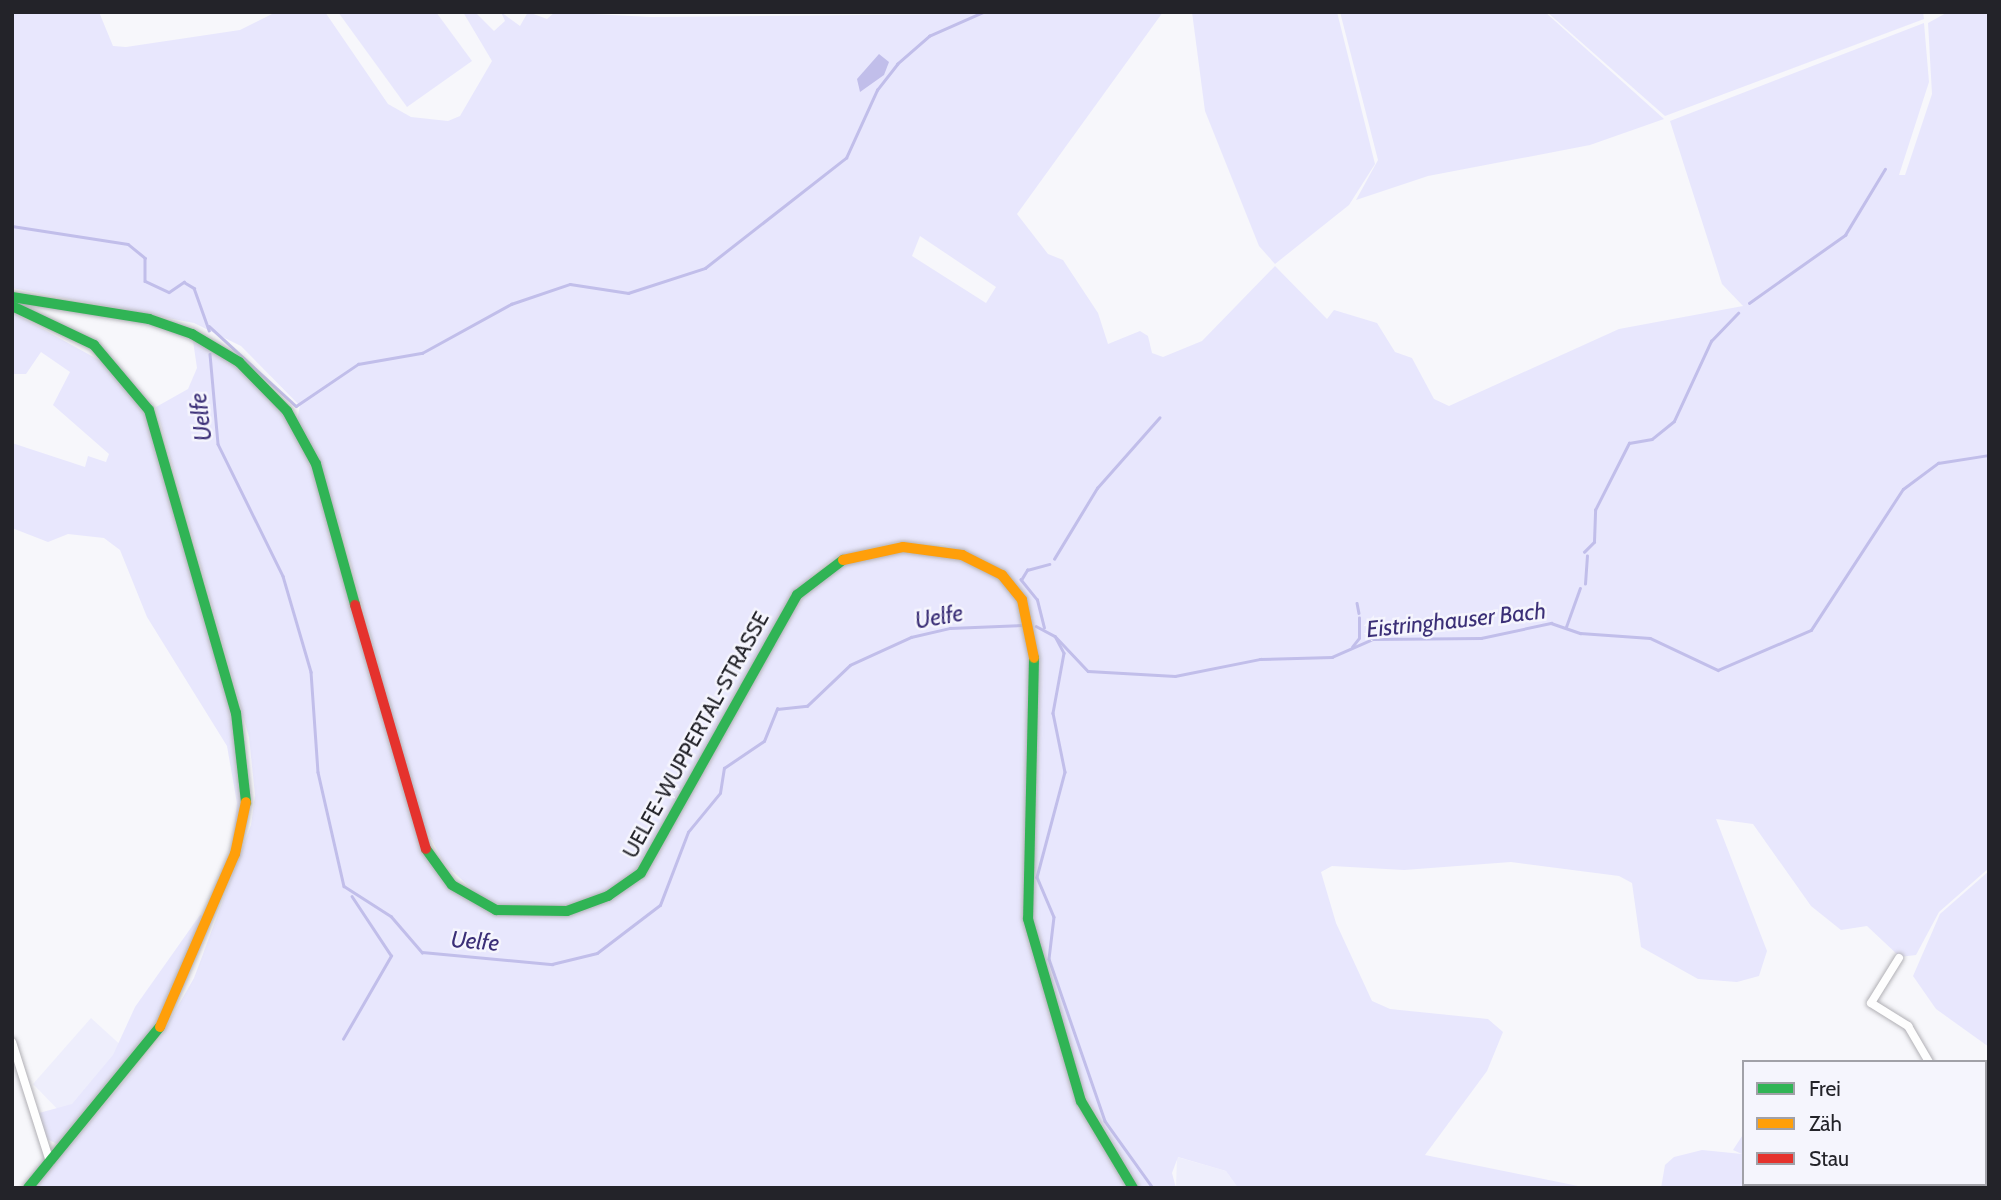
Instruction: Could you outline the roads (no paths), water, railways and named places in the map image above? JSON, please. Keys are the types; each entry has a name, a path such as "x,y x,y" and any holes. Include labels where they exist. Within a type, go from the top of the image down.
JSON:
{"main road":[{"name":"UELFE-WUPPERTAL-STRASSE","path":"12,297 149,320 192,334 239,362 287,411 316,464 421,841 452,885 496,910 536,915 579,908 641,873 797,595 823,570 855,554 903,547 962,555 1002,575 1025,606 1034,641 1028,919 1081,1101 1133,1188"},
{"path":"12,306 94,345 124,373 149,410 244,745 249,788 235,854 173,1007 141,1056 28,1188"}],"street":[{"path":"1899,958 1871,1003 1913,1031 1928,1060"},
{"path":"12,1042 50,1162"}],"water":[{"path":"879,54 889,62 884,75 860,92 857,79"}],"waterway":[{"path":"209,326 296,406 358,364 422,353 511,304 570,284 628,293 705,268 846,158 877,90 897,64 929,36 983,12"},
{"path":"1749,303 1845,235 1885,169"},
{"name":"Uelfe","path":"12,226 128,244 145,258 145,281 169,292 184,282 194,288 209,330"},
{"path":"1584,552 1594,542 1595,510 1629,443 1652,439 1674,421 1711,341 1738,313"},
{"name":"Uelfe","path":"210,354 218,444 283,576 311,672 318,772 344,886 391,916 422,952 552,964 597,953 660,905 688,832 720,793 724,768 764,741 777,709 807,706 850,665 911,637 950,628 1024,625"},
{"path":"1054,559 1097,488 1159,418"},
{"name":"Eistringhauser Bach","path":"1055,636 1088,671 1175,676 1260,659 1332,657 1373,639 1481,638 1551,623 1580,633 1650,638 1718,670 1811,630 1903,489 1938,463 1989,455"},
{"path":"1585,584 1587,556"},
{"path":"1044,628 1037,600 1021,580 1027,570 1049,564"},
{"path":"1566,627 1580,588"},
{"path":"1357,603 1359,613"},
{"path":"1352,647 1359,638 1359,618"},
{"name":"Uelfe","path":"1036,626 1055,636 1064,653 1053,713 1065,772 1037,877 1054,917 1049,959 1105,1121 1153,1188"},
{"path":"343,1039 391,956 352,897"}]}
